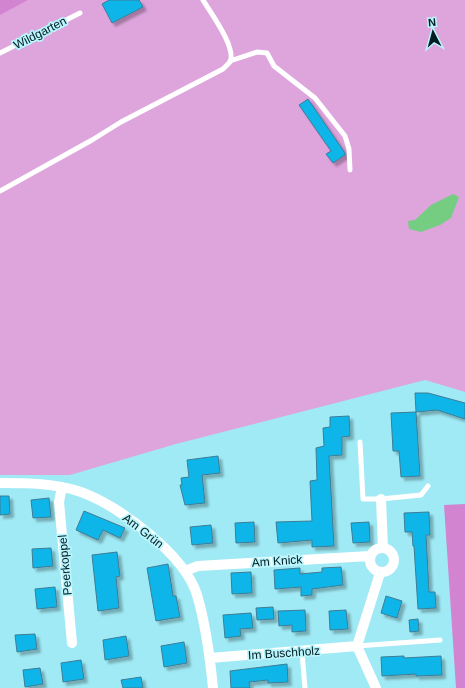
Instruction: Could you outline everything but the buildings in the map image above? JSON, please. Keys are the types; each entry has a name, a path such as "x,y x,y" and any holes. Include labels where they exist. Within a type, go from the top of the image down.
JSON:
{"street":[{"name":"Am Grün","path":"0,483 39,484 62,487 82,492 104,503 160,542 185,571 197,594 210,658 213,688"},
{"name":"Peerkoppel","path":"62,487 59,502 72,643"},
{"path":"370,556 371,566 380,572 385,572 393,564 392,554 383,548 381,499"},
{"name":"Am Knick","path":"185,571 198,566 370,556 378,548 383,548"},
{"path":"376,688 357,646 380,572"},
{"name":"Im Buschholz","path":"210,658 302,652 357,646"}],"lane":[{"path":"203,0 223,34 230,50 230,61"},
{"name":"Wildgarten","path":"0,53 80,13"},
{"path":"0,191 92,140 121,122 223,69 230,61 257,52 267,52 274,66 315,98 345,136 349,149 350,170"},
{"path":"360,442 364,499 421,495 428,486"},
{"name":"Im Buschholz","path":"357,646 440,640"},
{"path":"302,652 305,688"}],"shaded area":[{"path":"0,0 465,0 465,392 425,380 176,444 70,475 0,475"},
{"path":"0,0 28,0 0,15"},
{"path":"453,194 459,197 451,218 440,225 421,232 409,229 408,221 415,220 431,205"},
{"path":"465,504 465,688 456,688 444,505"}]}
